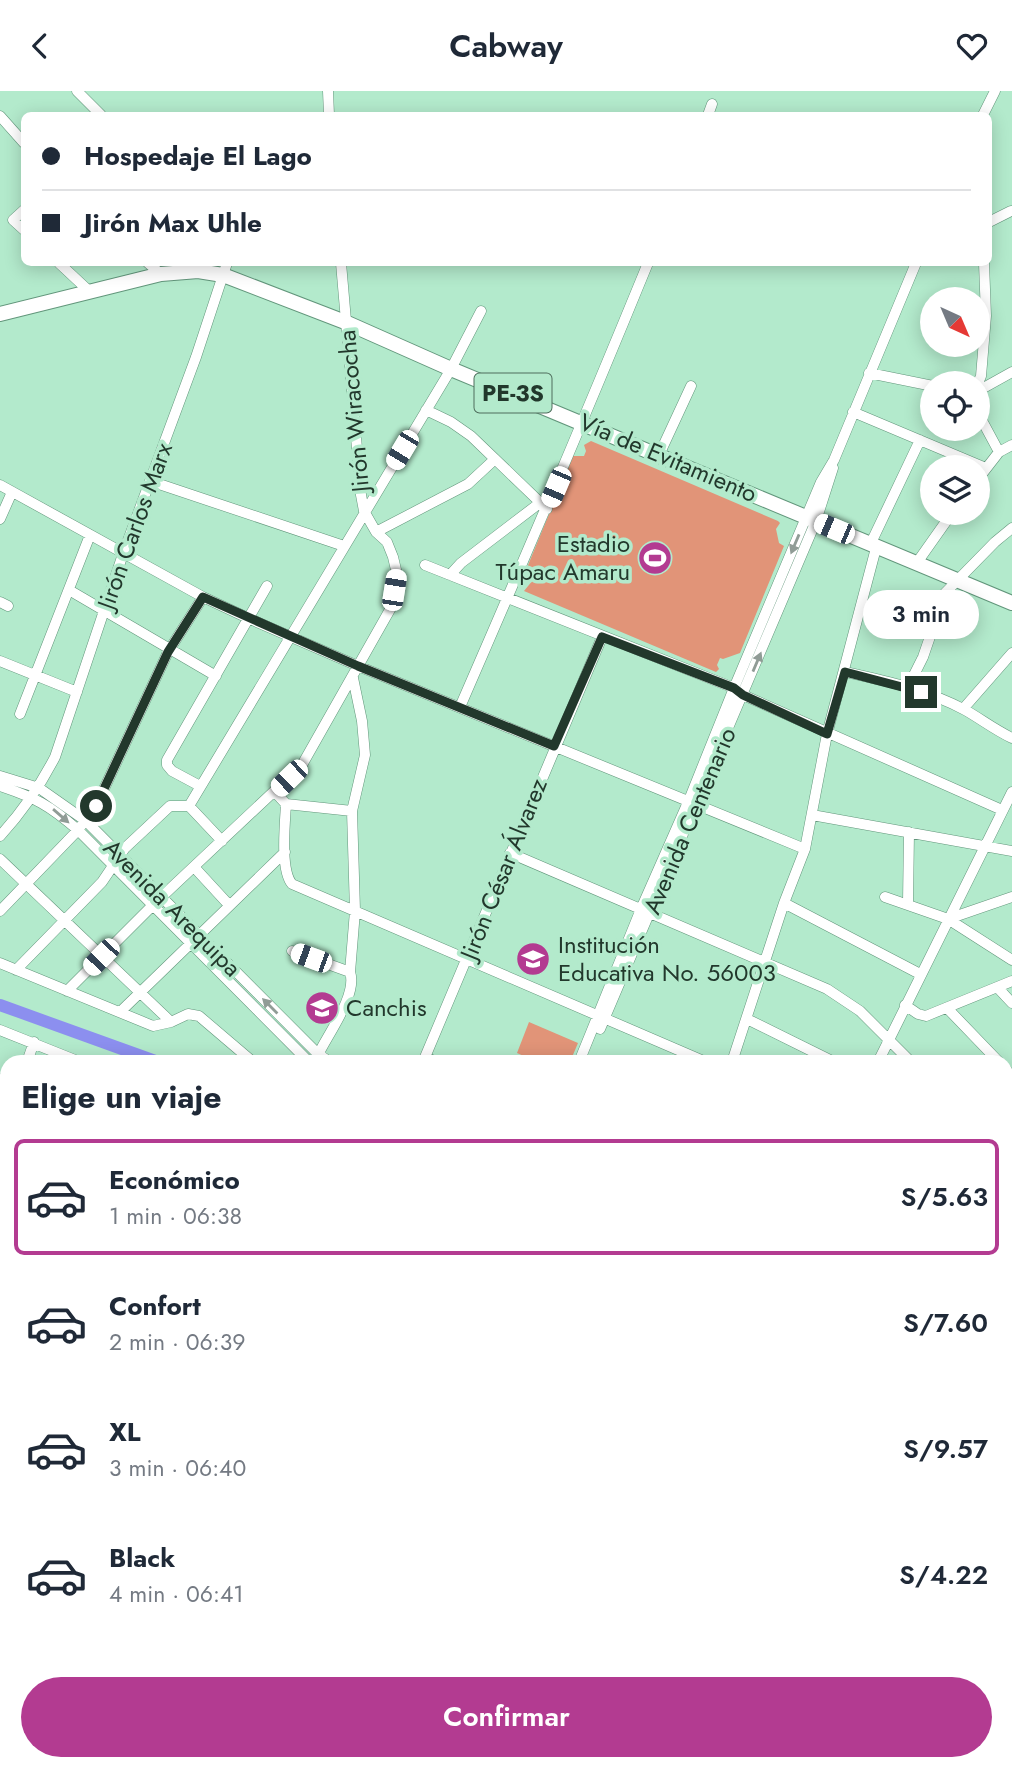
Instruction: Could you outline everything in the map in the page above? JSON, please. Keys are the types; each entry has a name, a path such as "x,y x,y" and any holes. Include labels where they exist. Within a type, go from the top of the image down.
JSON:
{"highway":[{"name":"Vía de Evitamiento","path":"0,314 161,274 225,269 451,369 1012,603"}],"street":[{"path":"77,91 98,112"},
{"path":"328,91 329,112"},
{"path":"984,112 995,91"},
{"path":"709,112 712,104"},
{"path":"0,116 21,140"},
{"path":"992,220 1011,211"},
{"path":"21,214 13,221 21,228"},
{"path":"62,266 90,292"},
{"path":"152,266 161,274"},
{"name":"Jirón Wiracocha","path":"67,991 153,905 302,765 392,606 397,574 387,542 376,532 364,511 358,474 341,266"},
{"path":"460,707 544,505 583,422 647,266"},
{"path":"589,1055 645,910 694,802 734,688 811,519 825,474 834,460 915,266"},
{"path":"981,371 986,316 984,266"},
{"name":"Jirón Carlos Marx","path":"0,836 36,792 55,757 123,554 197,357 225,269"},
{"path":"189,806 451,369 481,311"},
{"path":"990,384 1012,372"},
{"path":"869,373 920,383"},
{"path":"659,455 691,386"},
{"path":"426,410 451,422 471,436 544,505"},
{"path":"734,1055 764,961 805,849 827,734 845,672 873,546 920,440 853,412"},
{"path":"990,435 999,452"},
{"path":"922,441 955,455"},
{"path":"990,463 999,452 1012,445"},
{"path":"376,532 468,484 495,459"},
{"path":"150,481 344,546"},
{"path":"0,485 203,597 250,619 805,849"},
{"path":"0,519 12,492"},
{"path":"450,575 461,563 544,505"},
{"name":"Avenida Centenario","path":"694,802 743,695 811,519"},
{"path":"916,564 944,525"},
{"path":"908,687 923,657 942,598 958,579 1012,528"},
{"path":"20,714 90,535"},
{"path":"425,565 734,688 743,695 827,734 1002,810"},
{"path":"200,786 172,771 167,765 170,753 267,586"},
{"path":"68,590 216,675"},
{"path":"0,911 86,821 103,795 170,649 203,597"},
{"name":"Jirón César Álvarez","path":"426,1055 602,637"},
{"path":"963,709 1012,653"},
{"path":"0,661 34,677 77,692"},
{"path":"845,672 908,687 963,709 1012,738"},
{"path":"317,1055 351,992 353,979 350,972 355,911 352,811 365,755 362,721 353,678"},
{"name":"Avenida Arequipa","path":"0,776 36,792 86,821 162,897 195,938 309,1055"},
{"name":"Avenida Arequipa","path":"0,786 36,792 153,905 195,938"},
{"path":"275,792 286,804 352,811"},
{"path":"881,1055 1012,792"},
{"path":"286,804 285,852 288,879 292,884 689,1055"},
{"path":"16,970 114,867 125,848 170,806 189,806 222,841"},
{"path":"812,815 1012,851"},
{"path":"908,904 909,832"},
{"path":"120,1012 285,852"},
{"path":"510,853 827,989 860,1011 904,1055"},
{"path":"0,859 171,1022"},
{"path":"194,867 229,905"},
{"path":"884,897 948,919 1012,960"},
{"path":"948,919 1012,897"},
{"path":"784,903 920,974"},
{"path":"292,951 350,972"},
{"path":"0,963 153,1026 188,1014 199,1016 245,1055"},
{"path":"905,1005 926,1016 1012,981"},
{"path":"998,988 1012,1003"},
{"path":"948,1009 992,1055"},
{"path":"583,1055 602,1018"},
{"path":"747,1019 820,1055"},
{"path":"0,1030 64,1055"},
{"path":"29,1055 34,1042"}],"shaded area":[{"name":"Estadio Túpac Amaru","path":"591,441 780,523 776,529 779,543 784,546 740,653 720,658 716,672 524,591 533,580 526,570 573,456 584,456 584,445"},
{"path":"529,1022 578,1043 573,1055 517,1053"}],"waterway":[{"path":"0,1005 139,1055"}],"place":[{"name":"Estadio Túpac Amaru","path":"655,558"},
{"name":"Institución Educativa No. 56003","path":"533,959"},
{"name":"Canchis","path":"322,1008"}],"route":[{"path":"96,806 168,652 203,597 358,666 554,746 602,637 734,688 743,695 827,734 845,672 921,692"}]}
